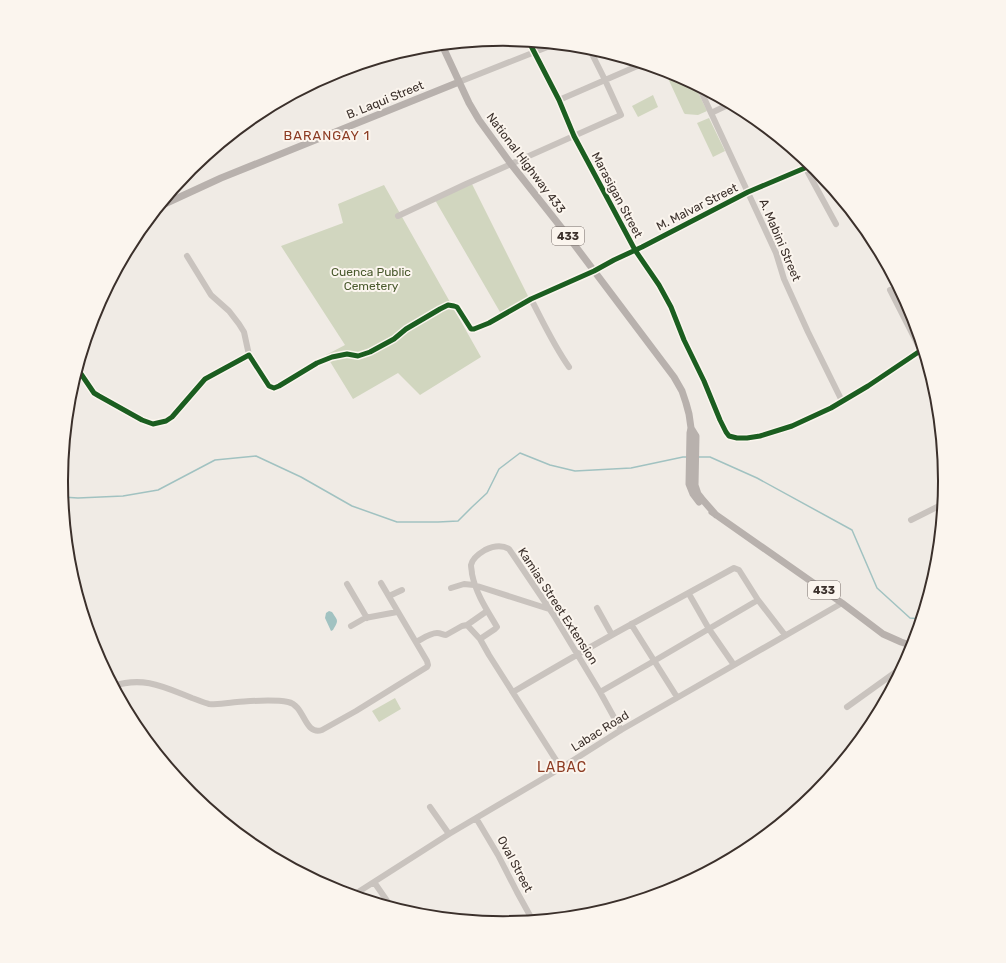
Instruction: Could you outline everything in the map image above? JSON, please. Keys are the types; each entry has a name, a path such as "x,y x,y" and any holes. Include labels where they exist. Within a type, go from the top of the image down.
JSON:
{"main road":[{"name":"National Highway 433","path":"444,50 468,103 479,120 674,377 682,391 692,428 692,477 698,494 705,503 716,515 842,603 883,634 907,644"},
{"name":"B. Laqui Street","path":"169,202 228,175 458,82"}],"street":[{"name":"Marasigan Street","path":"532,47 559,100 574,136 635,250 659,285 671,307 684,340 704,381 720,420 729,436 737,438 760,436 792,426 831,408 842,401"},
{"name":"B. Laqui Street","path":"458,82 545,48"},
{"path":"398,216 621,115 593,55"},
{"path":"559,100 636,67"},
{"name":"A. Mabini Street","path":"702,94 776,253 784,279 808,332 842,401"},
{"path":"711,113 725,106"},
{"name":"M. Malvar Street","path":"249,355 269,386 274,388 318,362 347,354 358,356 370,352 394,339 413,325 448,305 457,307 471,329 474,329 488,323 531,299 594,271 748,192 805,168"},
{"path":"805,169 836,224"},
{"path":"81,374 94,393 142,420 153,424 166,421 172,417 205,379 249,355 244,332 239,324 229,311 211,296 187,256"},
{"path":"890,290 909,325"},
{"path":"531,299 550,338 569,367"},
{"path":"842,401 868,386 918,352"},
{"path":"911,520 938,506"},
{"name":"Kamias Street Extension","path":"480,640 497,627 474,585 471,567 473,560 485,550 498,545 504,546 509,549 578,654 621,730"},
{"path":"513,692 631,624 689,594 734,568 739,570 758,600 785,635"},
{"path":"118,685 132,682 154,683 213,704 273,700 292,703 297,707 308,726 317,732 329,727 356,711 428,665 381,583"},
{"path":"347,584 367,618"},
{"path":"451,588 464,584 474,585 549,609"},
{"path":"389,596 402,590"},
{"path":"689,594 709,629 734,665"},
{"path":"600,692 654,662 758,600"},
{"name":"Labac Road","path":"358,892 449,834 561,768 621,730 842,603"},
{"path":"597,608 612,635"},
{"path":"416,642 434,633 439,633 444,636 462,626 467,625 487,611"},
{"path":"351,626 367,618 397,612"},
{"path":"631,624 677,697"},
{"path":"467,625 480,640 561,768"},
{"path":"847,707 894,673"},
{"path":"430,807 449,834"},
{"name":"Oval Street","path":"476,818 530,916"},
{"path":"374,882 387,901"}],"green space":[{"path":"668,78 698,92 707,111 698,115 684,113"},
{"path":"653,95 658,107 638,117 632,106"},
{"path":"709,118 725,151 713,157 697,123"},
{"path":"472,184 529,298 500,312 435,200"},
{"name":"Cuenca Public Cemetery","path":"384,185 481,357 420,395 398,373 353,399 326,355 345,345 281,246 343,223 338,204"},
{"path":"395,698 401,709 379,722 372,711"}],"water":[{"path":"329,611 336,617 337,621 335,627 331,631 325,618 326,613"}],"waterway":[{"path":"68,497 123,496 158,490 215,460 256,456 301,477 352,506 397,522 458,521 487,493 499,469 520,453 550,465 575,471 631,468 687,457"},
{"path":"697,457 710,457 757,478 852,530 877,588 910,618 916,619"}],"cycle path":[{"path":"532,47 559,100 574,136 635,250 659,285 671,307 684,340 704,381 720,420 729,436 737,438 760,436 792,426 831,408 868,386 918,352"},
{"path":"81,374 94,393 142,420 153,424 166,421 172,417 205,379 249,355 269,386 274,388 317,363 332,357 347,354 358,356 370,352 394,339 406,329 448,305 457,307 471,329 474,329 489,323 531,299 594,271 748,192 805,168"}],"district":[{"name":"BARANGAY 1","path":"327,135"},
{"name":"LABAC","path":"562,767"}]}
